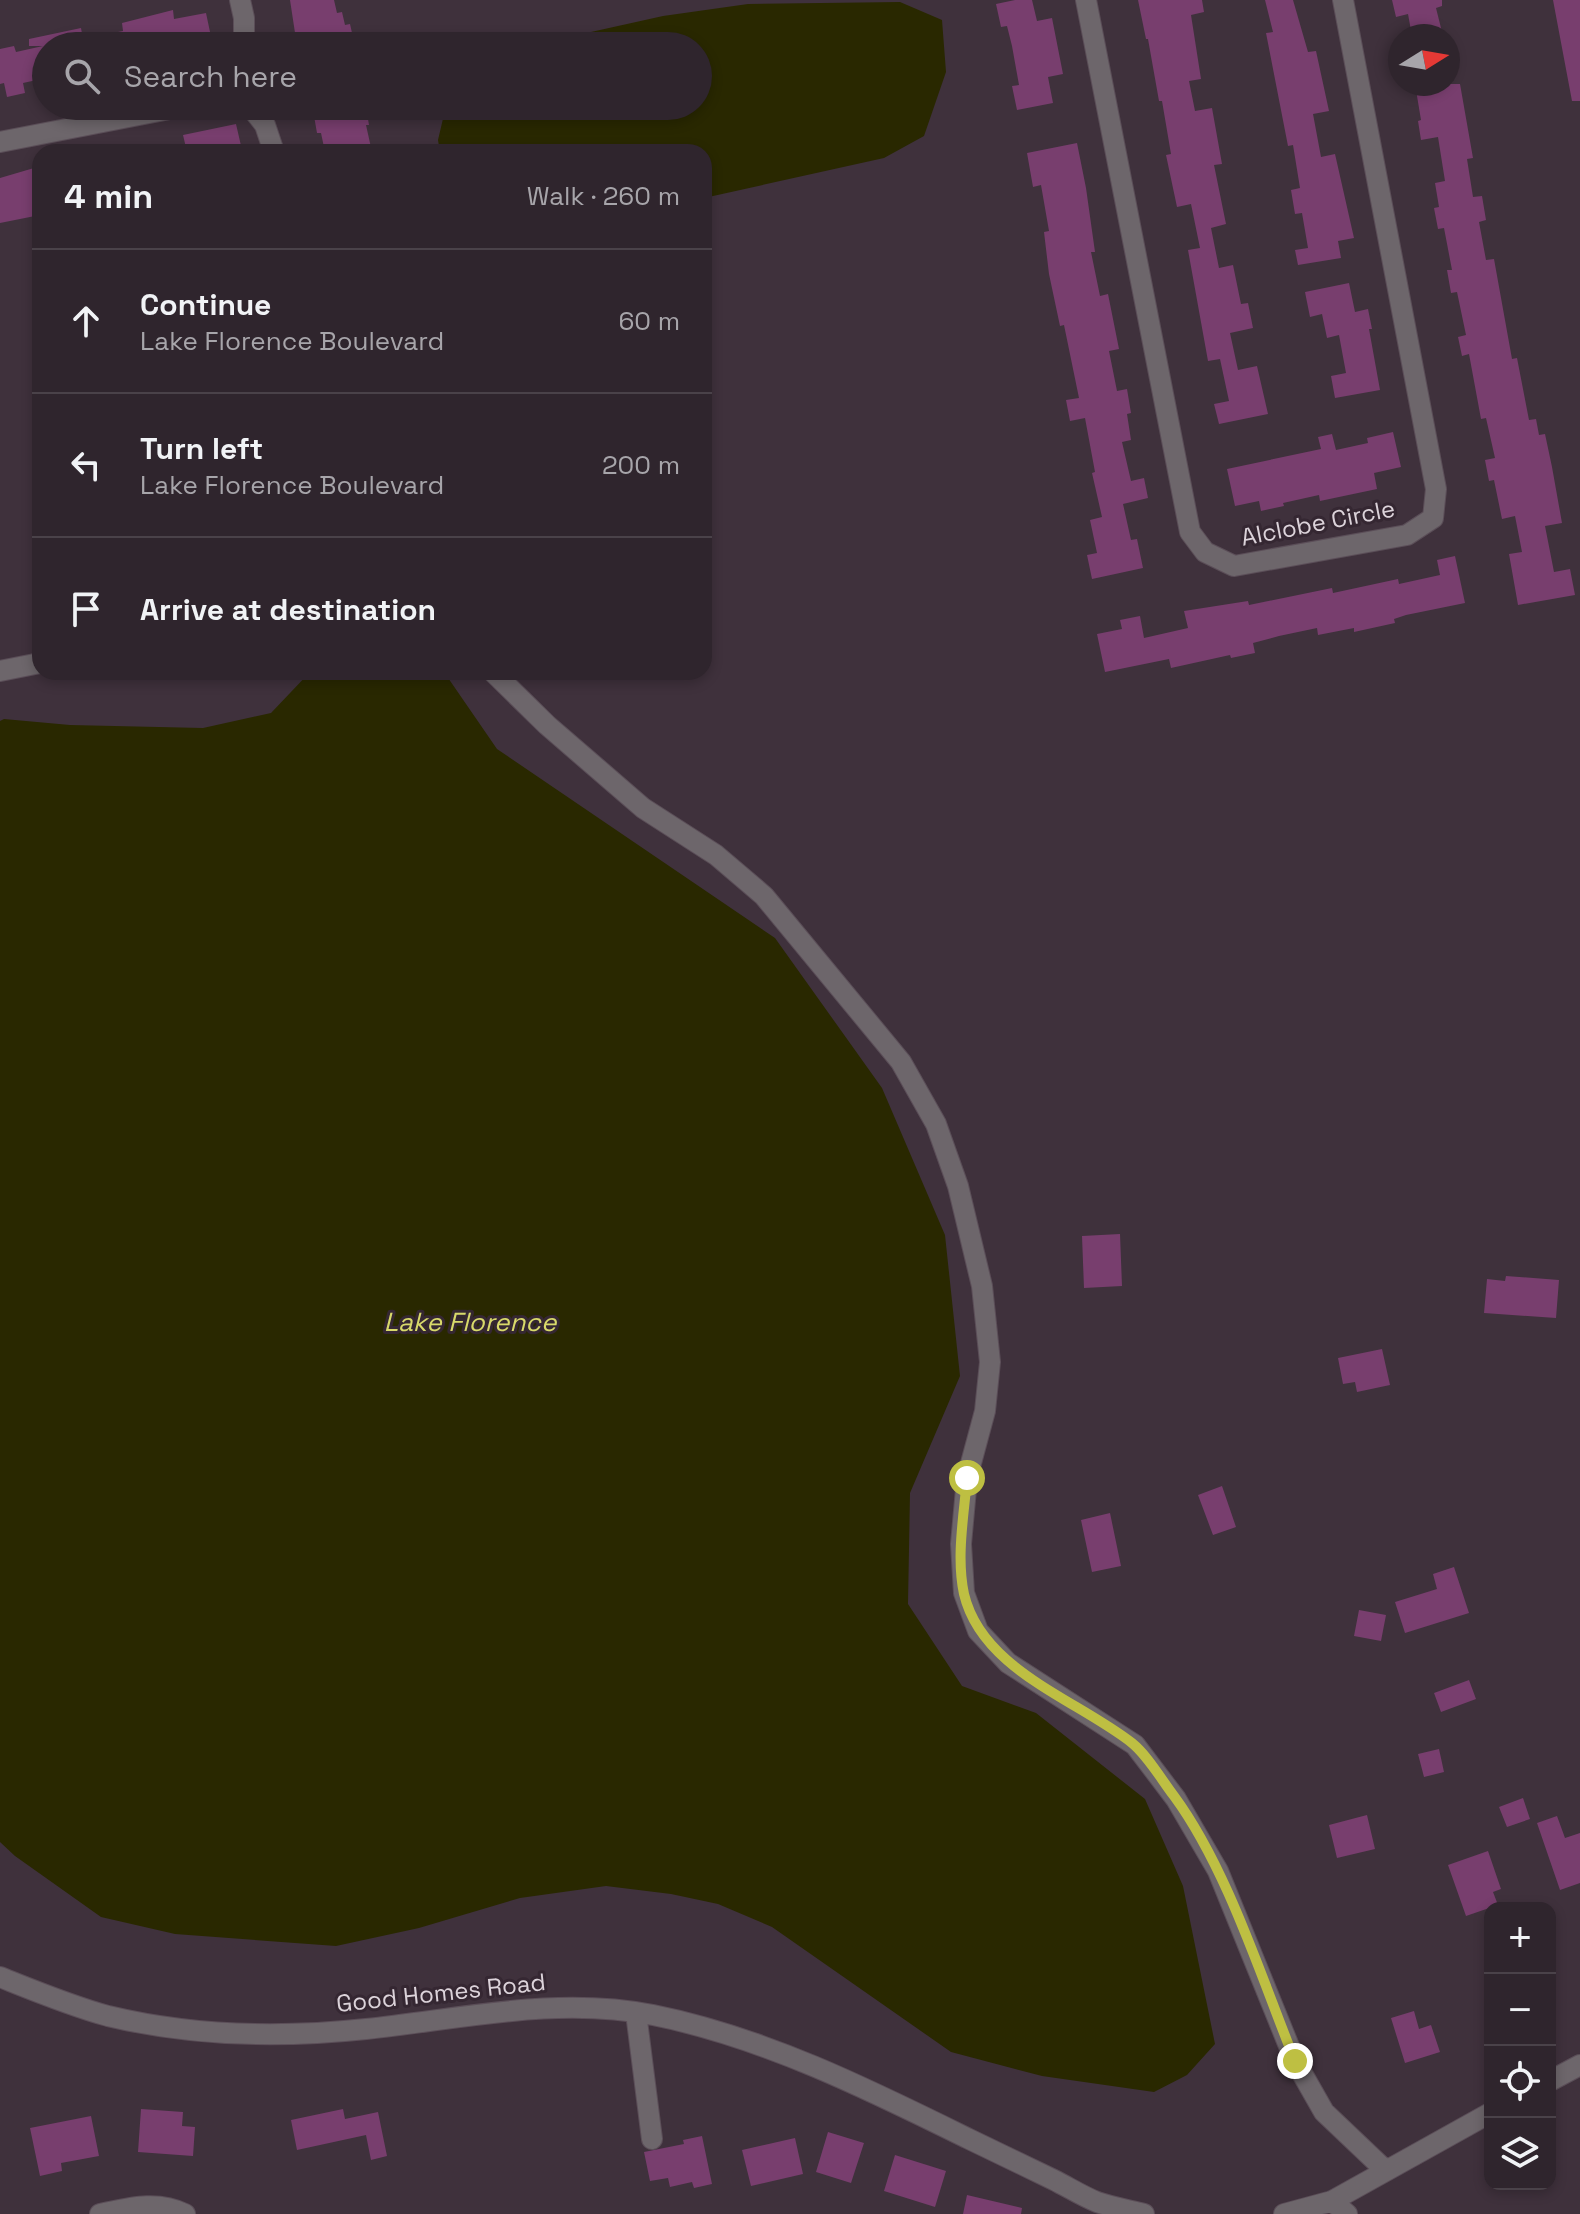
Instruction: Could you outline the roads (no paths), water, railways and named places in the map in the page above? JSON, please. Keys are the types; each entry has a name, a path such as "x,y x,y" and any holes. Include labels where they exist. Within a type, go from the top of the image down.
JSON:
{"street":[{"path":"240,0 244,32"},
{"name":"Alclobe Circle","path":"1086,0 1190,532 1205,552 1234,566 1407,535 1433,518 1436,489 1343,0"},
{"path":"0,142 113,120"},
{"path":"261,120 271,144"},
{"path":"0,671 32,665"},
{"path":"501,680 547,725 643,808 716,855 764,896 901,1062 936,1124 958,1186 982,1286 990,1362 985,1411 967,1478 961,1544 964,1593 978,1631 1008,1663 1135,1745 1176,1799 1218,1871 1295,2061 1324,2112 1385,2170"},
{"name":"Good Homes Road","path":"0,1977 56,2000 108,2016 173,2027 248,2034 366,2029 500,2010 605,2008 636,2013 697,2026 803,2063 886,2098 1096,2201 1144,2214"},
{"path":"636,2013 652,2139"},
{"path":"1556,2078 1580,2065"},
{"path":"1284,2214 1340,2207 1385,2170 1484,2116"},
{"path":"100,2214 140,2205 174,2209 185,2214"}],"water":[{"path":"900,2 942,20 946,72 924,136 884,158 712,196 712,144 439,144 443,120 712,120 712,32 591,32 663,16 748,4"},
{"name":"Lake Florence","path":"302,680 450,680 497,749 775,938 882,1088 945,1235 960,1376 910,1493 908,1604 962,1686 1036,1713 1145,1799 1183,1886 1215,2044 1187,2075 1154,2092 1042,2076 951,2052 772,1927 718,1904 671,1894 606,1886 520,1898 419,1928 336,1946 175,1934 101,1917 0,1842 0,721 203,728 271,713"}]}
